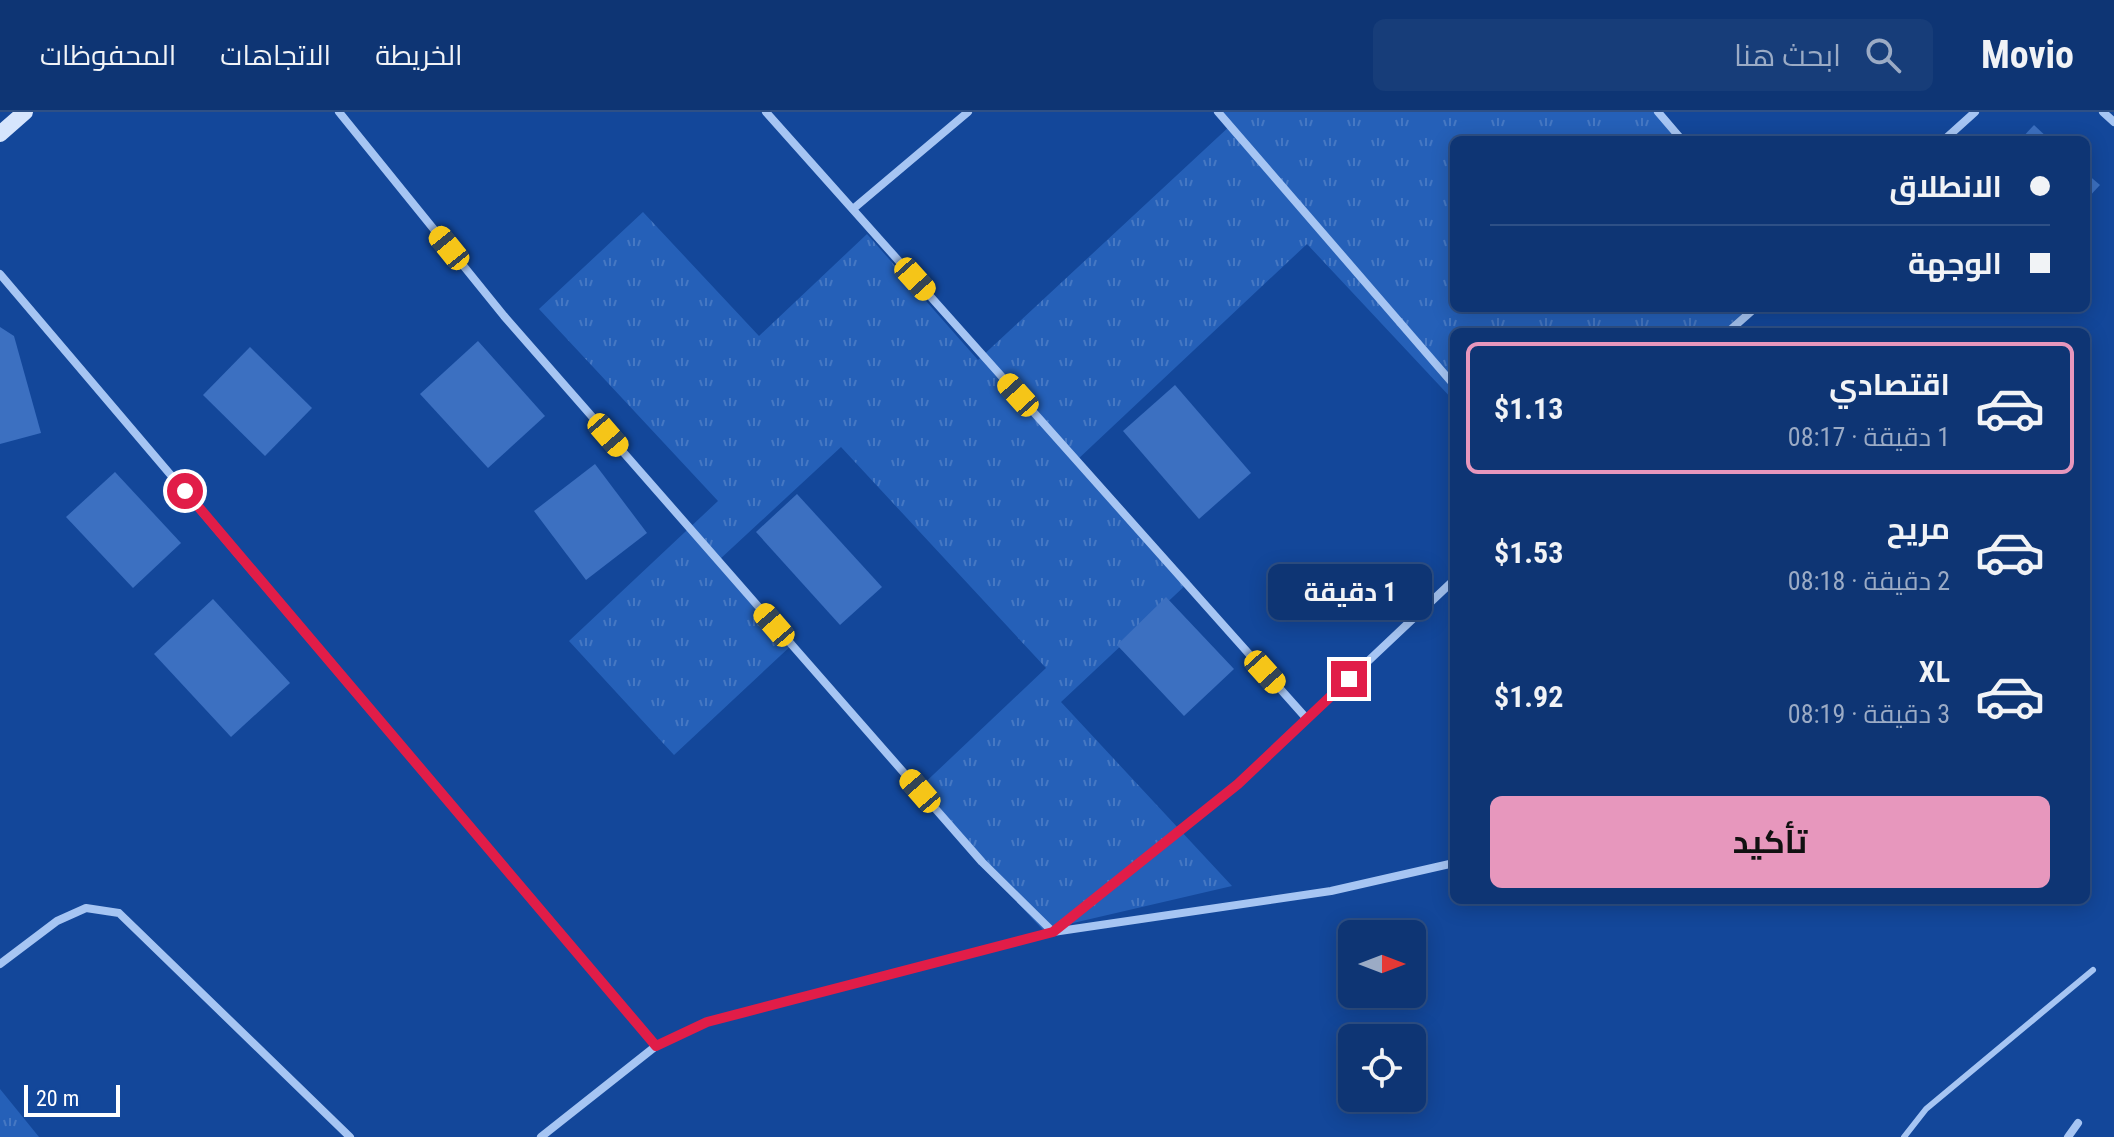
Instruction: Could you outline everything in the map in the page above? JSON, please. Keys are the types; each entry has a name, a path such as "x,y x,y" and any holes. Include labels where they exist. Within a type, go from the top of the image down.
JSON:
{"street":[{"path":"0,134 25,112"},
{"path":"339,112 504,316 982,862 1053,932"},
{"path":"766,112 1307,719"},
{"path":"853,209 968,112"},
{"path":"1218,112 1450,380"},
{"path":"1658,112 1679,136"},
{"path":"1948,136 1975,112"},
{"path":"2103,112 2114,122"},
{"path":"0,274 656,1046"},
{"path":"1732,328 1750,312"},
{"path":"1053,932 1238,784 1450,584"},
{"path":"541,1137 656,1046 707,1022 1053,932 1331,891 1450,864"},
{"path":"0,964 57,921 86,908 119,913 350,1137"},
{"path":"2068,1137 2078,1123"}],"lane":[{"path":"1904,1137 1926,1109 2093,970"}],"green space":[{"path":"1222,112 1656,112 1678,136 1450,136 1450,312 1744,312 1727,328 1450,328 1450,397 1307,244 1077,460 1190,581 1061,702 1232,886 1043,930 915,792 1046,668 841,447 719,560 795,642 674,755 569,641 718,501 539,309 643,212 759,336 867,234 978,360 1232,124"},
{"path":"0,1089 39,1137 0,1137"}],"building":[{"path":"2034,125 2046,136 2024,136"},
{"path":"2090,176 2100,185 2090,196"},
{"path":"0,327 14,336 41,433 0,444"},
{"path":"478,341 545,416 488,468 420,394"},
{"path":"250,347 312,408 265,456 203,395"},
{"path":"1175,385 1251,473 1199,519 1123,431"},
{"path":"595,464 647,533 586,580 534,511"},
{"path":"115,472 181,543 133,588 66,517"},
{"path":"797,494 882,587 840,625 756,532"},
{"path":"1166,597 1234,669 1184,716 1117,645"},
{"path":"213,599 290,683 231,737 154,654"}],"route":[{"path":"185,491 656,1046 707,1022 1053,932 1238,784 1349,679"}]}
